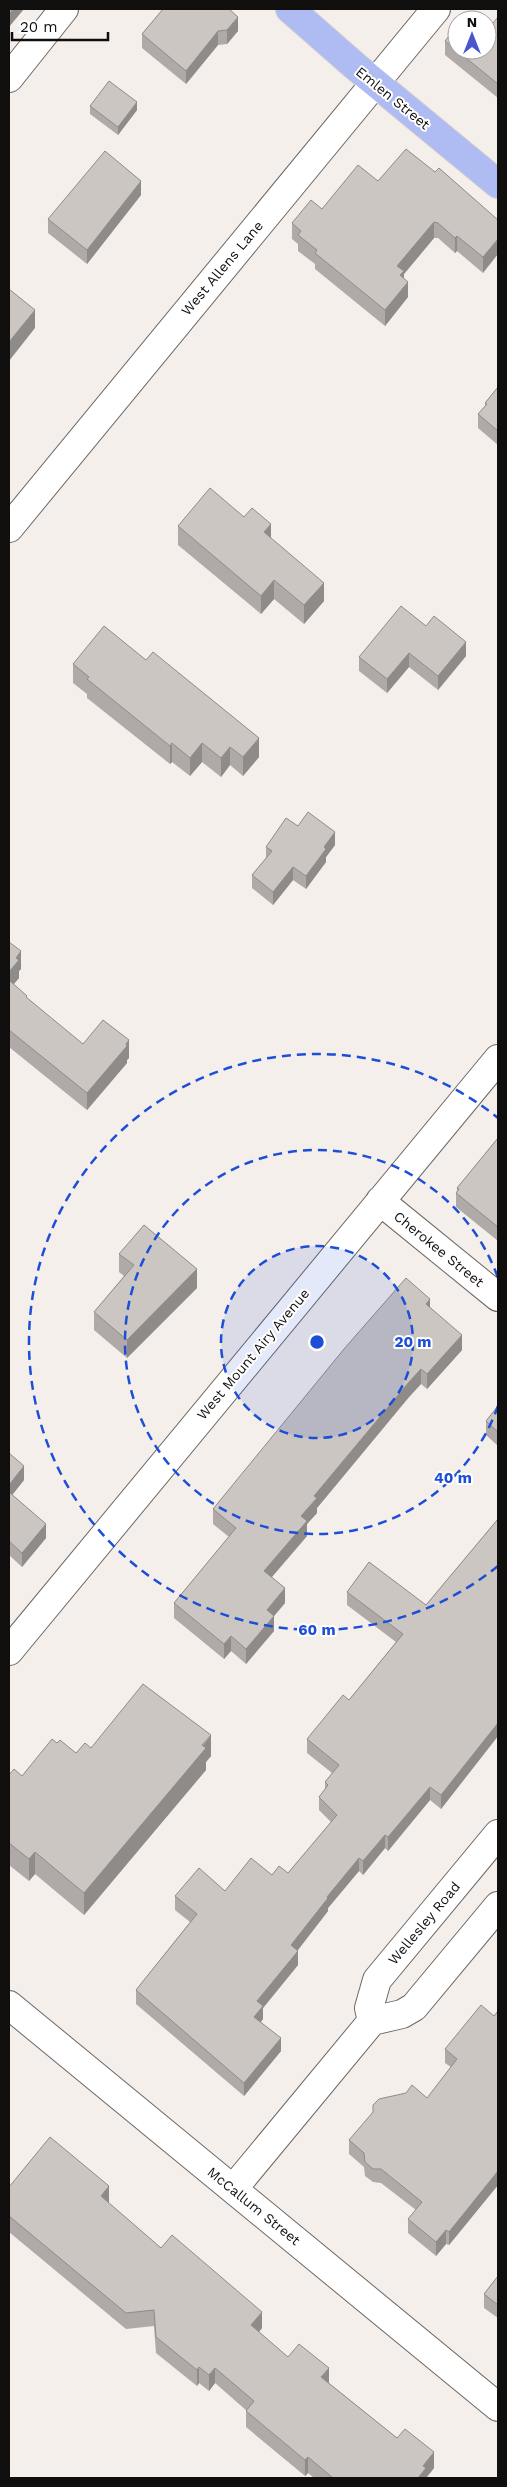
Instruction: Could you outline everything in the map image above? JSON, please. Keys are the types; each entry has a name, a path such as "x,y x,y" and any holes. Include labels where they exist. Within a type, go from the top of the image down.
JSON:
{"main road":[{"name":"Emlen Street","path":"290,9 375,83 498,184"}],"street":[{"path":"9,78 64,9"},
{"name":"West Allens Lane","path":"9,528 436,9"},
{"name":"West Mount Airy Avenue","path":"9,1651 498,1059"},
{"name":"Cherokee Street","path":"380,1201 498,1297"},
{"name":"Wellesley Road","path":"372,2021 369,2008 377,1980 498,1834"},
{"path":"233,2189 372,2021 402,2014 414,2007 498,1906"},
{"name":"McCallum Street","path":"9,2005 498,2407"}],"building":[{"path":"163,9 229,9 238,17 227,30 218,31 186,71 142,34"},
{"path":"498,17 498,84 468,60 497,60"},
{"path":"109,81 137,102 118,127 90,106"},
{"path":"406,149 435,172 439,168 498,220 498,239 483,257 457,236 455,238 438,223 434,222 397,266 404,271 400,275 408,282 385,310 315,253 317,250 298,235 301,231 292,223 311,200 322,209 358,165 378,181"},
{"path":"105,151 141,181 87,250 48,219"},
{"path":"9,289 35,310 9,342"},
{"path":"498,387 498,431 478,414"},
{"path":"210,488 244,517 252,508 271,524 264,532 324,583 304,605 274,580 261,596 178,526"},
{"path":"401,606 426,626 434,616 466,642 438,676 409,653 387,679 359,657"},
{"path":"104,626 146,660 153,652 259,738 243,757 230,747 221,758 202,743 190,758 172,743 170,746 87,679 89,677 73,664"},
{"path":"308,812 335,832 324,847 326,849 306,876 293,867 273,892 252,875 272,851 266,847 286,818 298,826"},
{"path":"9,942 21,951 16,958 19,960 9,972"},
{"path":"9,980 26,997 83,1044 103,1020 129,1040 126,1044 127,1046 87,1093 9,1030"},
{"path":"498,1138 498,1227 456,1193 459,1189 457,1188"},
{"path":"144,1225 197,1269 127,1340 94,1312 134,1265 119,1254"},
{"path":"406,1278 430,1299 426,1304 462,1335 427,1374 421,1369 409,1382 314,1496 317,1498 301,1516 307,1521 264,1571 285,1588 267,1610 274,1616 246,1649 231,1636 224,1644 174,1603 236,1528 213,1509 344,1349"},
{"path":"498,1406 498,1432 486,1421"},
{"path":"9,1453 24,1466 9,1485"},
{"path":"9,1492 46,1524 22,1553 9,1541"},
{"path":"498,1519 498,1723 441,1795 430,1787 388,1837 385,1835 363,1861 359,1858 291,1945 298,1951 257,2001 263,2006 254,2017 281,2038 244,2083 136,1990 197,1914 175,1896 199,1868 225,1891 251,1858 272,1875 279,1866 288,1873 337,1815 319,1797 328,1785 325,1782 339,1765 307,1739 343,1695 349,1700 403,1634 347,1592 369,1562 426,1605"},
{"path":"143,1684 211,1735 202,1745 206,1748 84,1893 35,1852 29,1859 9,1843 9,1775 14,1769 22,1776 52,1739 57,1743 60,1740 76,1753 85,1743 91,1748"},
{"path":"481,2005 494,2016 498,2011 498,2171 449,2232 446,2230 436,2242 408,2219 422,2202 381,2169 373,2169 365,2162 364,2153 349,2140 373,2112 373,2105 379,2099 406,2093 412,2085 427,2098 457,2059 445,2049"},
{"path":"50,2137 109,2186 101,2196 161,2248 172,2235 262,2312 251,2325 288,2357 299,2344 329,2368 321,2377 397,2438 405,2429 434,2452 423,2466 426,2468 418,2478 333,2478 308,2457 305,2460 246,2411 254,2401 215,2368 209,2375 199,2367 197,2370 156,2337 154,2310 126,2313 9,2216 9,2187"},
{"path":"498,2276 498,2305 484,2294"}]}
